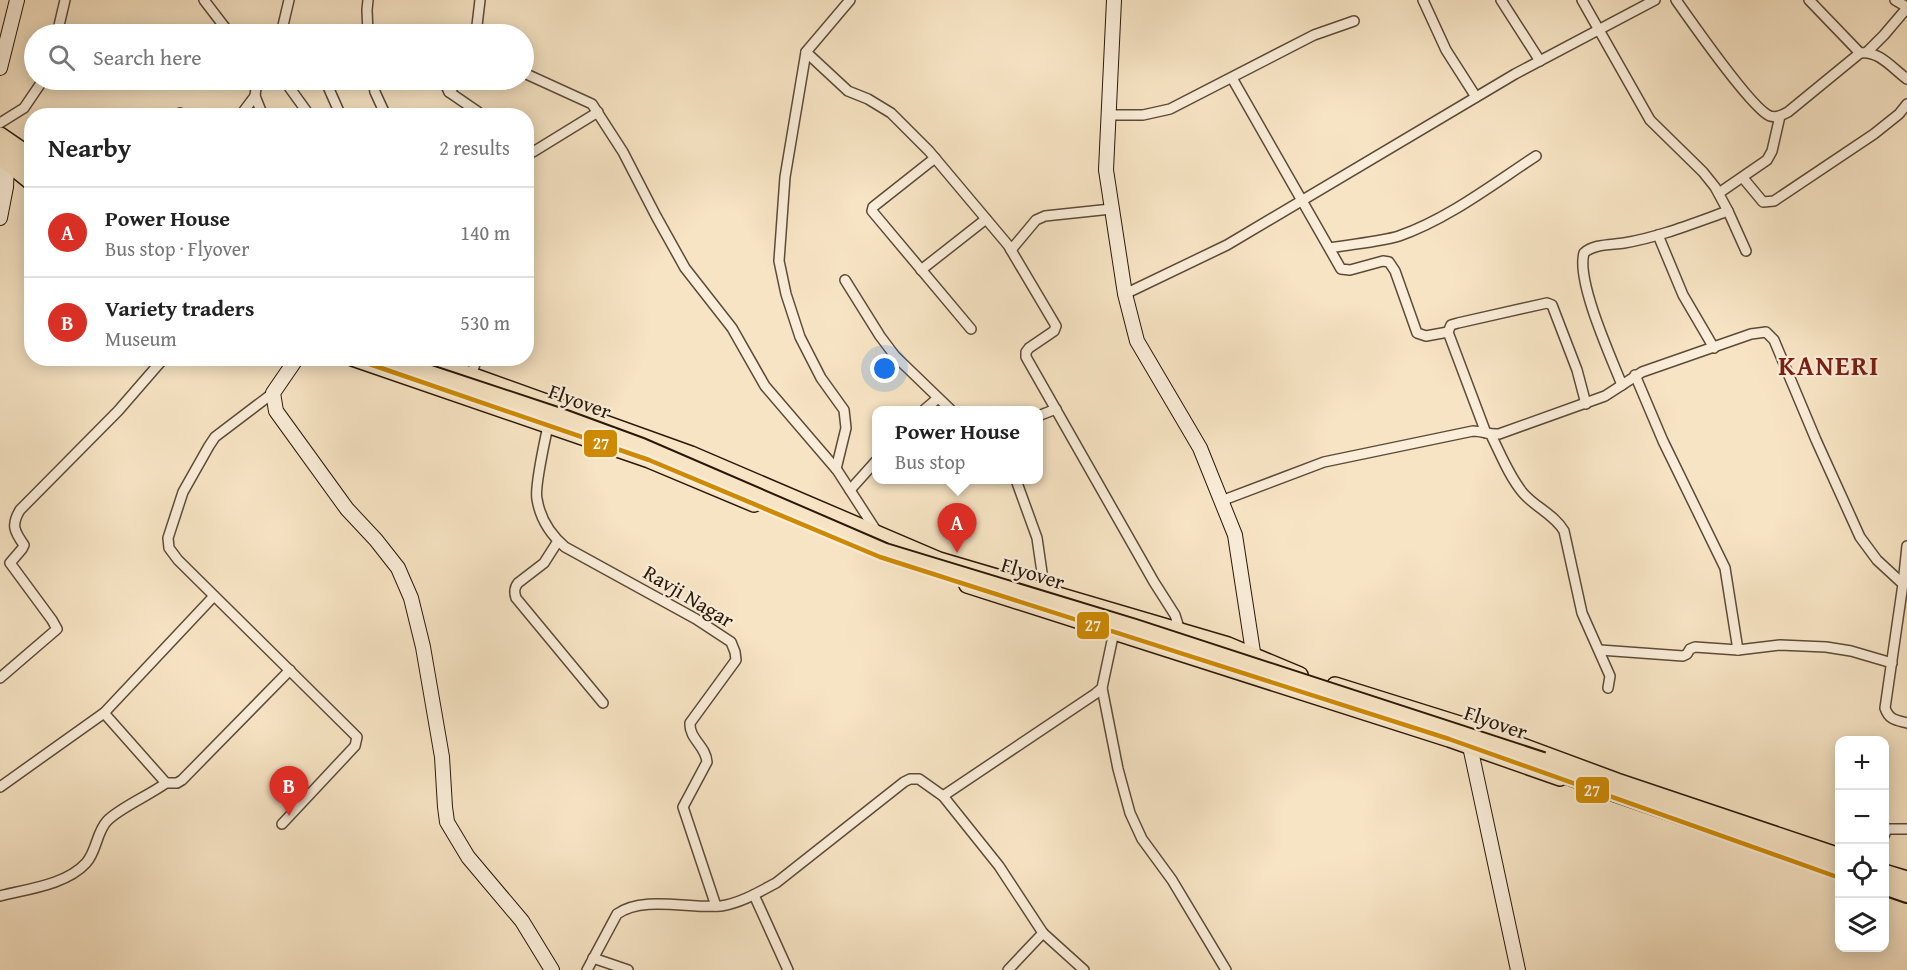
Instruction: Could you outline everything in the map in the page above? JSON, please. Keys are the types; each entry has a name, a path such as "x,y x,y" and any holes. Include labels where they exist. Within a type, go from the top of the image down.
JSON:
{"highway":[{"path":"0,147 24,164"},
{"name":"Flyover","path":"406,366 642,447 885,552 1136,628 1544,761 1835,863"},
{"name":"Flyover","path":"1544,761 1551,769 1587,783 1835,869"},
{"path":"1889,881 1907,887"},
{"path":"1889,888 1907,894"}],"main road":[{"path":"0,135 24,152"},
{"path":"4,160 24,176"},
{"path":"375,366 649,460 873,554 1469,746 1835,877"},
{"path":"441,366 691,454 939,560 1228,645 1311,679 1381,698 1467,726 1617,781 1835,855"},
{"path":"1889,874 1907,879"},
{"path":"1889,896 1907,901"}],"street":[{"path":"0,68 17,0"},
{"path":"59,24 65,0"},
{"path":"204,0 222,24"},
{"path":"283,24 289,0"},
{"path":"368,0 368,24"},
{"path":"477,24 480,0"},
{"path":"836,469 846,428 844,410 820,378 800,337 786,294 779,261 785,177 806,51 850,0"},
{"path":"1114,0 1106,170 1125,294 1137,341 1200,448 1234,535 1257,678"},
{"path":"1423,0 1446,50 1476,97"},
{"path":"1501,0 1540,61"},
{"path":"1582,0 1650,120 1703,172 1719,193 1746,251"},
{"path":"1125,294 1227,245 1476,97 1655,0"},
{"path":"1676,0 1749,96 1763,111 1772,116 1780,116 1788,112 1884,36 1907,7 1895,0"},
{"path":"1809,0 1864,52 1875,54 1907,79"},
{"path":"1108,115 1143,115 1170,109 1314,35 1354,21"},
{"path":"806,51 849,91 891,113 935,158 1011,250 1056,326 1054,331 1029,348 1026,357 1175,615 1181,632 1181,654"},
{"path":"534,78 592,104 598,112 623,152 685,268 732,328 765,386 836,469 878,534 873,554"},
{"path":"1232,78 1339,266 1345,270 1389,262 1395,271 1417,333 1426,336 1448,332"},
{"path":"0,123 24,108 36,90"},
{"path":"255,90 260,108"},
{"path":"291,90 304,108"},
{"path":"329,90 337,108"},
{"path":"375,90 382,108"},
{"path":"449,92 472,108"},
{"path":"246,108 255,96"},
{"path":"1743,178 1763,202 1774,201 1874,134 1899,114 1907,104"},
{"path":"534,151 598,112"},
{"path":"1719,193 1767,160 1772,151 1780,116"},
{"path":"1330,248 1396,237 1419,228 1452,210 1536,156"},
{"path":"935,158 873,207 872,211 971,329"},
{"path":"0,218 6,187 4,160"},
{"path":"1011,250 1036,220 1045,216 1111,209"},
{"path":"1622,385 1600,333 1590,300 1582,260 1587,250 1658,235 1728,211"},
{"path":"921,270 986,219"},
{"path":"1658,235 1683,295 1714,348"},
{"path":"845,280 895,356 946,406"},
{"path":"1586,404 1579,378 1552,305 1547,303 1451,325 1448,332 1489,434 1512,477 1523,493 1556,520 1564,531 1582,613 1610,676 1608,688"},
{"path":"1221,501 1324,462 1473,431 1489,434 1586,404 1613,392 1635,375 1751,334 1766,332 1770,335 1860,537 1877,560 1903,584"},
{"path":"0,678 57,629 10,563 24,545 15,529 15,520 20,510 118,411 157,366"},
{"path":"282,824 355,746 356,735 172,554 168,538 183,492 215,437 273,393 292,366"},
{"path":"465,397 474,366"},
{"path":"1635,375 1663,441 1725,567 1737,650"},
{"path":"273,393 276,411 283,421 347,509 398,568 411,598 423,647 442,758 444,807 447,822 468,857 522,921 552,970"},
{"path":"929,406 938,398"},
{"name":"Ravji Nagar","path":"552,404 536,497 542,517 558,541 696,619 726,638 734,647 736,660 690,723 691,734 706,755 707,762 683,807 716,906"},
{"path":"1043,414 1056,409"},
{"path":"850,490 872,465"},
{"path":"1017,484 1037,538 1045,591 1045,610"},
{"path":"558,541 544,563 515,587 516,598 603,703"},
{"path":"1907,546 1885,708 1887,715 1893,720 1907,723"},
{"path":"0,787 104,713 214,596"},
{"path":"1118,613 1102,688 1118,769 1130,813 1142,839 1172,880 1226,970"},
{"path":"1599,650 1683,656 1695,647 1737,650 1780,645 1826,647 1851,651 1892,663"},
{"path":"0,896 57,881 86,863 93,852 100,831 108,820 166,783 182,780 290,670"},
{"path":"943,796 1102,688"},
{"path":"104,713 166,783"},
{"path":"1467,726 1469,746 1518,970"},
{"path":"587,970 617,914 623,909 653,904 716,906 754,895 776,883 910,779 919,779 943,796 999,866 1043,933 1084,970"},
{"path":"1889,829 1907,830"},
{"path":"754,895 788,970"},
{"path":"1008,970 1043,933"},
{"path":"593,958 628,970"}],"transit line":[{"name":"27","path":"375,366 649,460 880,557 1449,739 1835,876"}],"place":[{"name":"Power House","path":"957,553"},
{"name":"Variety traders","path":"289,816"}],"district":[{"name":"KANERI","path":"1829,365"}]}
